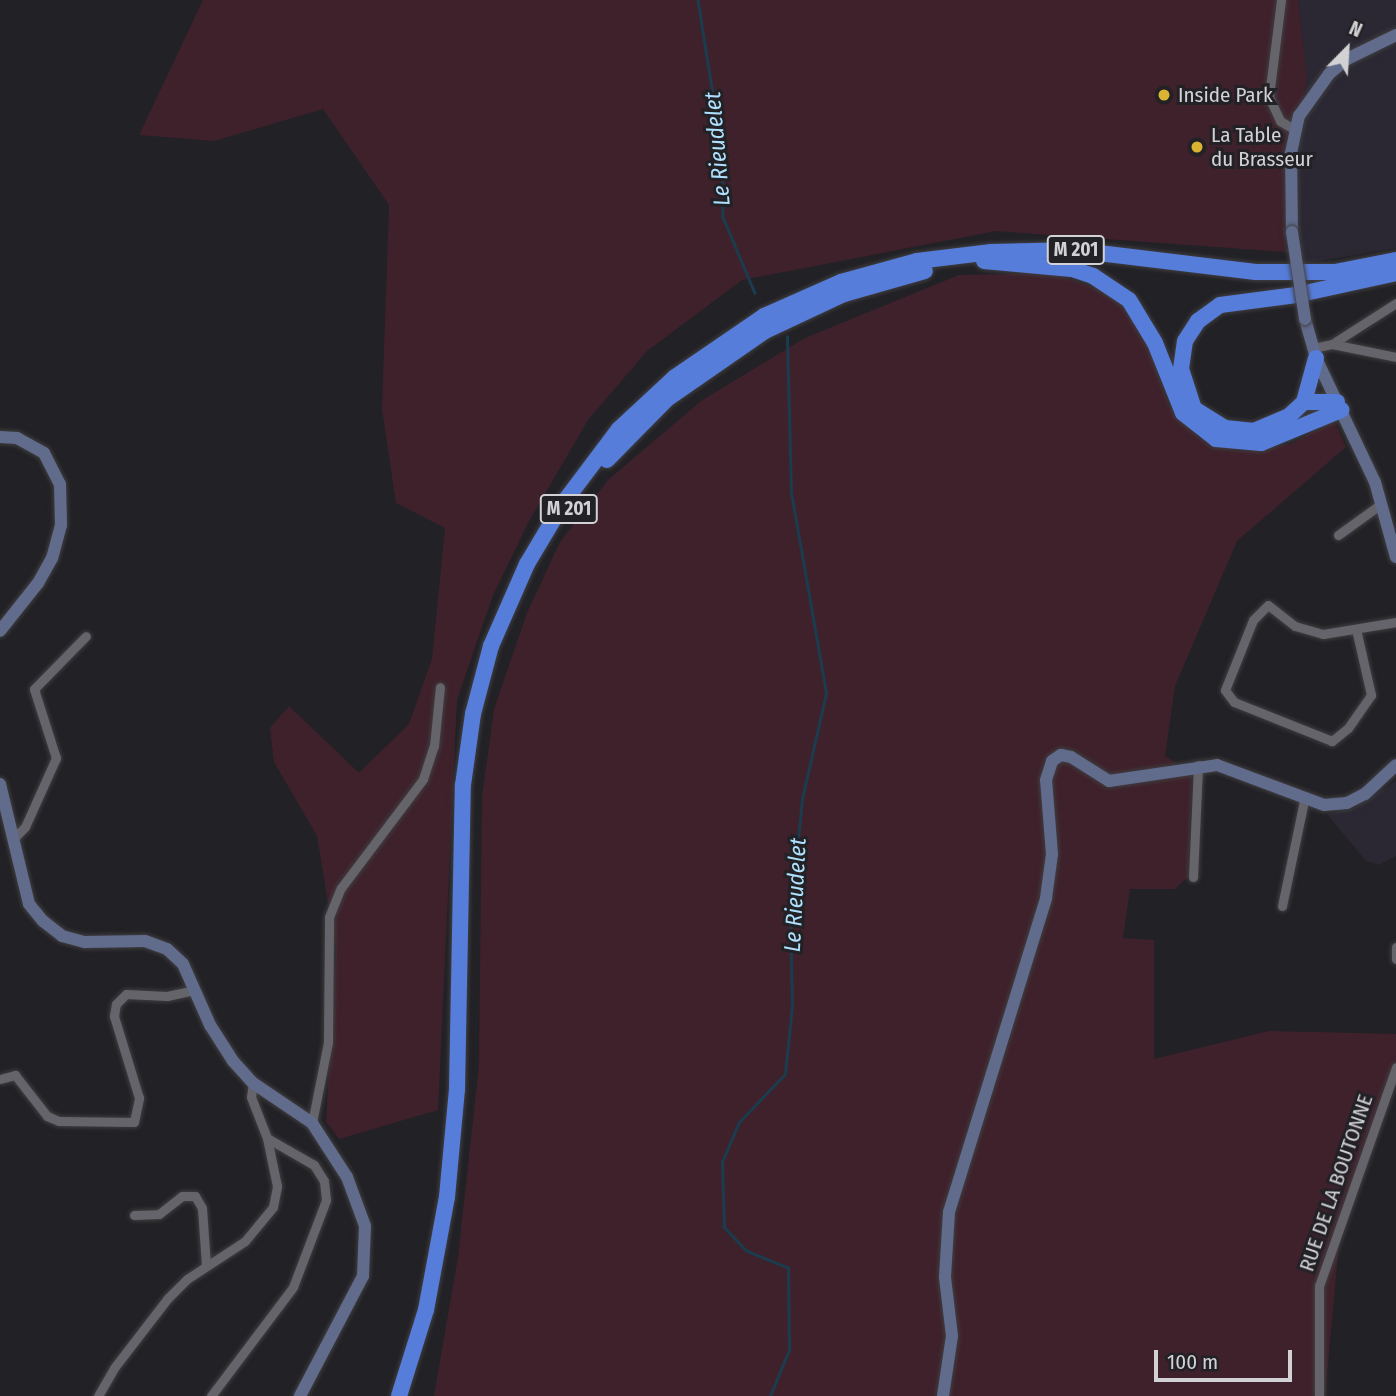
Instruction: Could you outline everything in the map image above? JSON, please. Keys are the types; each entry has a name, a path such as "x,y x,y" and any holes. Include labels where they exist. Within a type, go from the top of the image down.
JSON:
{"highway":[{"name":"M 201","path":"399,1396 426,1310 447,1197 457,1089 463,785 473,714 491,646 527,564 564,502 618,429 675,377 764,316 841,282 917,261 991,252 1074,250 1269,272 1335,272 1396,260"},
{"name":"M 201","path":"410,1396 439,1290 461,1155 477,751 497,659 527,581 586,485 642,422 698,374 765,331 844,294 919,272 984,261 1075,259 1294,279 1396,266"},
{"path":"984,261 1061,266 1113,288 1142,316 1183,413 1216,439 1261,443 1339,406"},
{"path":"1314,353 1304,402 1289,416 1254,431 1209,422 1194,409 1185,393 1181,369 1185,341 1198,321 1235,300 1296,295 1396,272"},
{"path":"1304,402 1339,406"}],"street":[{"path":"1281,0 1269,97 1280,121 1294,129"},
{"path":"1396,35 1347,59 1329,74 1306,103 1294,129 1292,232 1305,319 1314,353 1381,504 1396,556"},
{"path":"1314,353 1396,303"},
{"path":"1332,344 1396,357"},
{"path":"0,437 17,438 44,453 60,484 61,525 43,575 0,631"},
{"path":"1338,535 1381,504"},
{"path":"1356,629 1371,695 1348,728 1332,741 1234,702 1226,690 1253,620 1269,605 1295,626 1323,634 1396,622"},
{"path":"12,840 25,827 56,758 34,689 86,636"},
{"path":"312,1123 328,1042 329,917 341,888 423,779 434,746 440,687"},
{"path":"943,1396 952,1336 945,1277 949,1212 958,1175 985,1105 1052,874 1047,768 1061,755 1079,760 1110,781 1198,765 1233,768 1304,801 1347,803 1365,794 1396,765"},
{"path":"1193,877 1198,765"},
{"path":"0,785 29,904 43,921 62,936 85,942 145,941 167,949 183,964 210,1026 253,1083 312,1123 347,1177 359,1205 366,1243 363,1276 300,1396"},
{"path":"1282,906 1304,801"},
{"path":"1396,947 1396,959"},
{"path":"0,1079 15,1075 47,1116 59,1121 134,1122 139,1098 114,1016 116,1004 126,994 167,996 195,990"},
{"name":"RUE DE LA BOUTONNE","path":"1319,1396 1318,1286 1396,1068"},
{"path":"99,1396 148,1320 206,1265 245,1241 273,1207 277,1186 267,1138 251,1097 253,1083"},
{"path":"211,1396 293,1287 326,1200 324,1181 314,1165 267,1138"},
{"path":"134,1215 159,1214 182,1196 195,1196 202,1208 206,1265"}],"shaded area":[{"path":"203,0 1298,0 1307,78 1285,204 1285,252 996,231 742,280 647,351 588,420 529,521 493,595 457,700 438,1110 339,1139 326,1122 336,951 317,836 274,762 270,728 289,706 359,773 409,724 432,659 445,528 396,503 382,409 389,205 323,109 214,141 139,135"},
{"path":"1298,0 1396,0 1396,248 1306,263 1285,252 1285,204 1307,78"},
{"path":"1050,273 1108,292 1140,325 1169,405 1199,438 1238,451 1291,444 1334,420 1346,447 1237,541 1175,686 1165,756 1192,773 1188,877 1175,889 1130,889 1123,938 1154,940 1154,1059 1269,1031 1396,1034 1396,1079 1340,1233 1325,1396 434,1396 458,1257 479,1065 482,797 494,709 527,613 560,542 608,480 701,401 805,338 959,275"},
{"path":"1396,781 1396,856 1379,865 1366,861 1327,814 1354,808"}],"waterway":[{"name":"Le Rieudelet","path":"698,0 722,151 723,217 755,293"},
{"name":"Le Rieudelet","path":"770,1396 789,1350 788,1268 746,1251 724,1227 722,1162 739,1122 785,1074 792,1006 790,916 802,799 826,693 791,492 787,337"}],"place":[{"name":"Inside Park","path":"1164,95"},
{"name":"La Table du Brasseur","path":"1197,147"}]}
